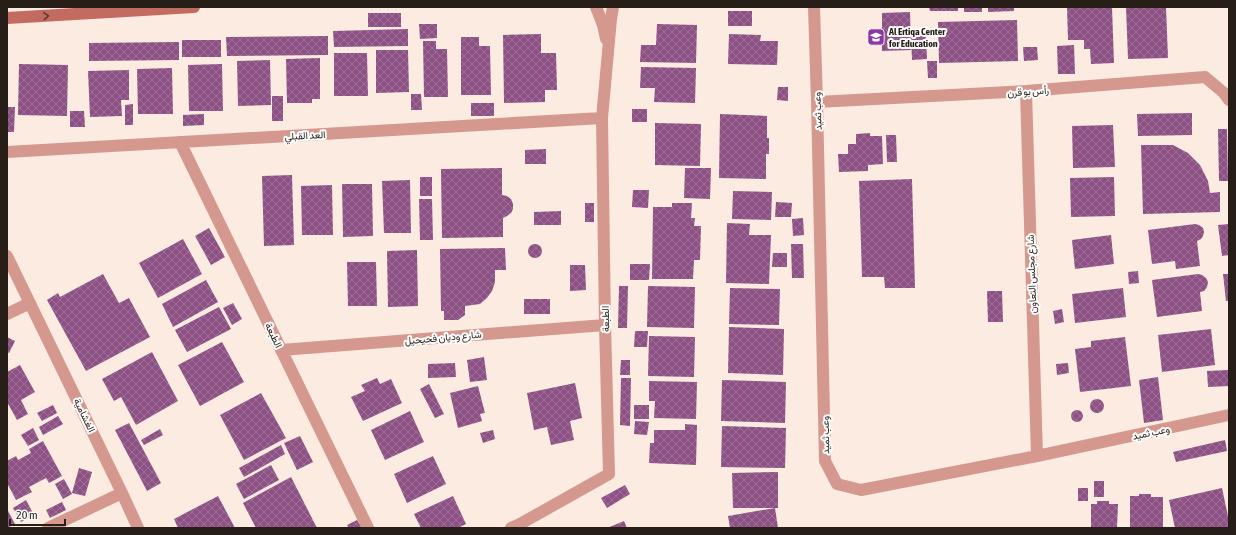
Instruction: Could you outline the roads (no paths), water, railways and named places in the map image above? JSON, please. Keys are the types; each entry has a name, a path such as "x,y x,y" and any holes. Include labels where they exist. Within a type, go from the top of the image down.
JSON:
{"street":[{"path":"7,18 194,7"},
{"name":"الطبعة","path":"596,7 603,25 609,52"},
{"name":"الطبعة","path":"511,528 610,474 605,324 602,118 614,7"},
{"name":"وعب ثميد","path":"814,7 825,460 837,484 860,490 1037,456 1229,416"},
{"name":"رأس بو قرن","path":"817,102 1026,91 1205,77 1229,100"},
{"name":"شارع مجلس التعاون","path":"1026,91 1037,456"},
{"name":"العد القبلي","path":"7,152 602,118"},
{"name":"الطبعة","path":"180,142 368,528"},
{"name":"الغشامية","path":"7,256 138,528"},
{"path":"7,314 30,303"},
{"name":"شارع وديان فحيحيل","path":"281,350 605,324"},
{"path":"48,528 122,493"}],"place":[{"name":"Al Ertiqa Center for Education","path":"876,37"}]}
